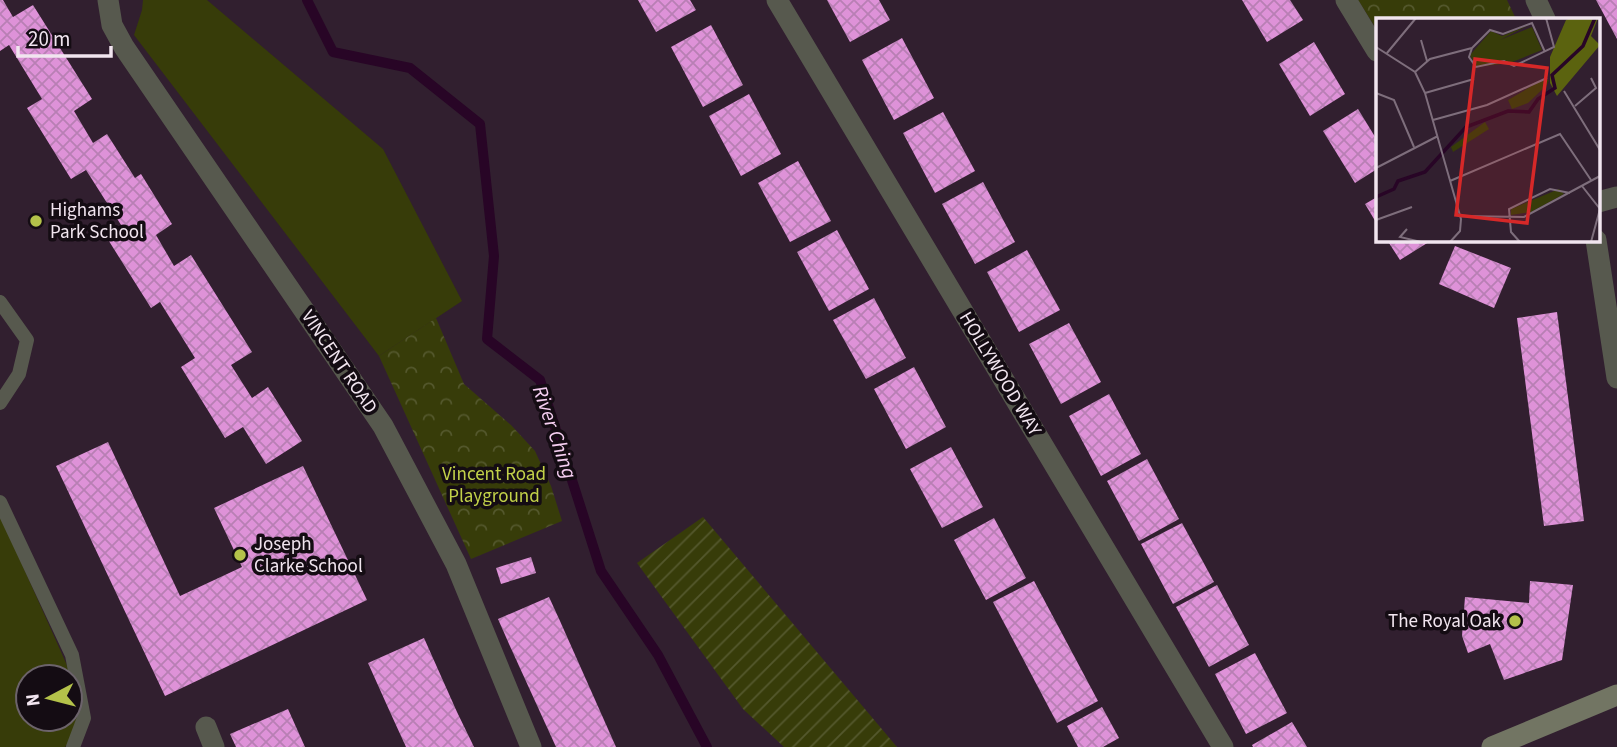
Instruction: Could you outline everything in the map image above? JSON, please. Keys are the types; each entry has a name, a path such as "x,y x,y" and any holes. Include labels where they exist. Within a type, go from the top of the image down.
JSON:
{"street":[{"name":"VINCENT ROAD","path":"108,0 112,25 124,47 383,426 456,564 531,747"},
{"name":"HOLLYWOOD WAY","path":"777,0 1223,747"},
{"path":"1346,0 1376,49"},
{"path":"1536,0 1545,18"},
{"path":"1600,201 1617,197"},
{"path":"1596,242 1617,378"},
{"path":"1492,747 1617,695"}],"lane":[{"path":"0,302 27,340 19,374 0,403"},
{"path":"0,502 72,655 84,718 73,747"}],"green space":[{"path":"143,0 207,0 383,149 462,301 379,356 134,35"},
{"path":"1358,0 1507,0 1516,18 1376,18 1376,28"},
{"name":"Vincent Road Playground","path":"436,318 464,384 511,425 535,451 551,486 562,521 471,559 379,356"},
{"path":"0,515 66,663 14,663 14,733 74,733 65,747 0,747"},
{"path":"703,517 897,747 784,747 743,709 637,563"}],"building":[{"path":"0,0 3,0 13,17 33,5 92,99 74,111 93,143 107,134 135,178 141,174 172,224 156,235 174,266 191,255 252,352 231,365 252,398 268,387 302,441 266,464 243,427 225,438 181,367 195,358 160,302 151,308 107,238 123,228 86,170 71,179 27,108 42,99 9,45 0,51"},
{"path":"638,0 690,0 696,10 656,32"},
{"path":"827,0 879,0 890,20 850,42"},
{"path":"1242,0 1290,0 1303,20 1267,42"},
{"path":"1596,0 1617,0 1617,39 1602,11"},
{"path":"711,25 743,85 703,107 671,47"},
{"path":"902,38 934,98 894,120 862,60"},
{"path":"1314,42 1345,94 1310,116 1279,64"},
{"path":"749,94 781,154 741,176 709,116"},
{"path":"1358,109 1376,138 1376,170 1355,183 1323,131"},
{"path":"943,112 975,171 935,193 903,133"},
{"path":"798,161 831,221 790,242 758,183"},
{"path":"983,182 1015,242 975,264 942,204"},
{"path":"1376,198 1376,222 1365,204"},
{"path":"837,230 869,289 829,311 797,252"},
{"path":"1388,242 1429,242 1400,260"},
{"path":"1455,246 1511,268 1494,308 1439,284"},
{"path":"1027,250 1060,310 1019,332 987,272"},
{"path":"874,298 906,358 866,379 833,320"},
{"path":"1557,312 1584,521 1544,526 1517,318"},
{"path":"1069,323 1101,382 1061,404 1029,344"},
{"path":"914,367 946,427 906,449 874,389"},
{"path":"1109,394 1141,454 1101,476 1069,416"},
{"path":"108,442 180,596 242,567 214,508 303,466 367,600 165,696 56,466"},
{"path":"951,447 983,507 942,528 910,469"},
{"path":"1147,459 1179,519 1139,541 1107,481"},
{"path":"994,518 1026,578 986,600 954,540"},
{"path":"1182,523 1214,582 1173,604 1141,544"},
{"path":"531,557 536,573 501,584 496,568"},
{"path":"1034,581 1098,701 1057,723 993,602"},
{"name":"The Royal Oak","path":"1530,581 1573,585 1562,660 1504,680 1490,644 1468,653 1462,636 1465,597 1529,603"},
{"path":"1217,585 1249,645 1209,667 1176,607"},
{"path":"549,597 616,747 556,747 509,644 498,619"},
{"path":"424,638 474,747 406,747 368,663"},
{"path":"1255,653 1287,713 1246,734 1215,674"},
{"path":"1102,707 1119,738 1103,747 1078,747 1067,726"},
{"path":"288,709 305,747 236,747 230,734"},
{"path":"1292,722 1307,747 1253,747 1252,745"}],"waterway":[{"name":"River Ching","path":"307,0 333,52 410,68 480,124 494,256 487,339 540,380 601,571 658,655 707,747"}],"place":[{"name":"Highams Park School","path":"36,221"},
{"name":"Joseph Clarke School","path":"240,555"},
{"name":"The Royal Oak","path":"1515,621"}]}
